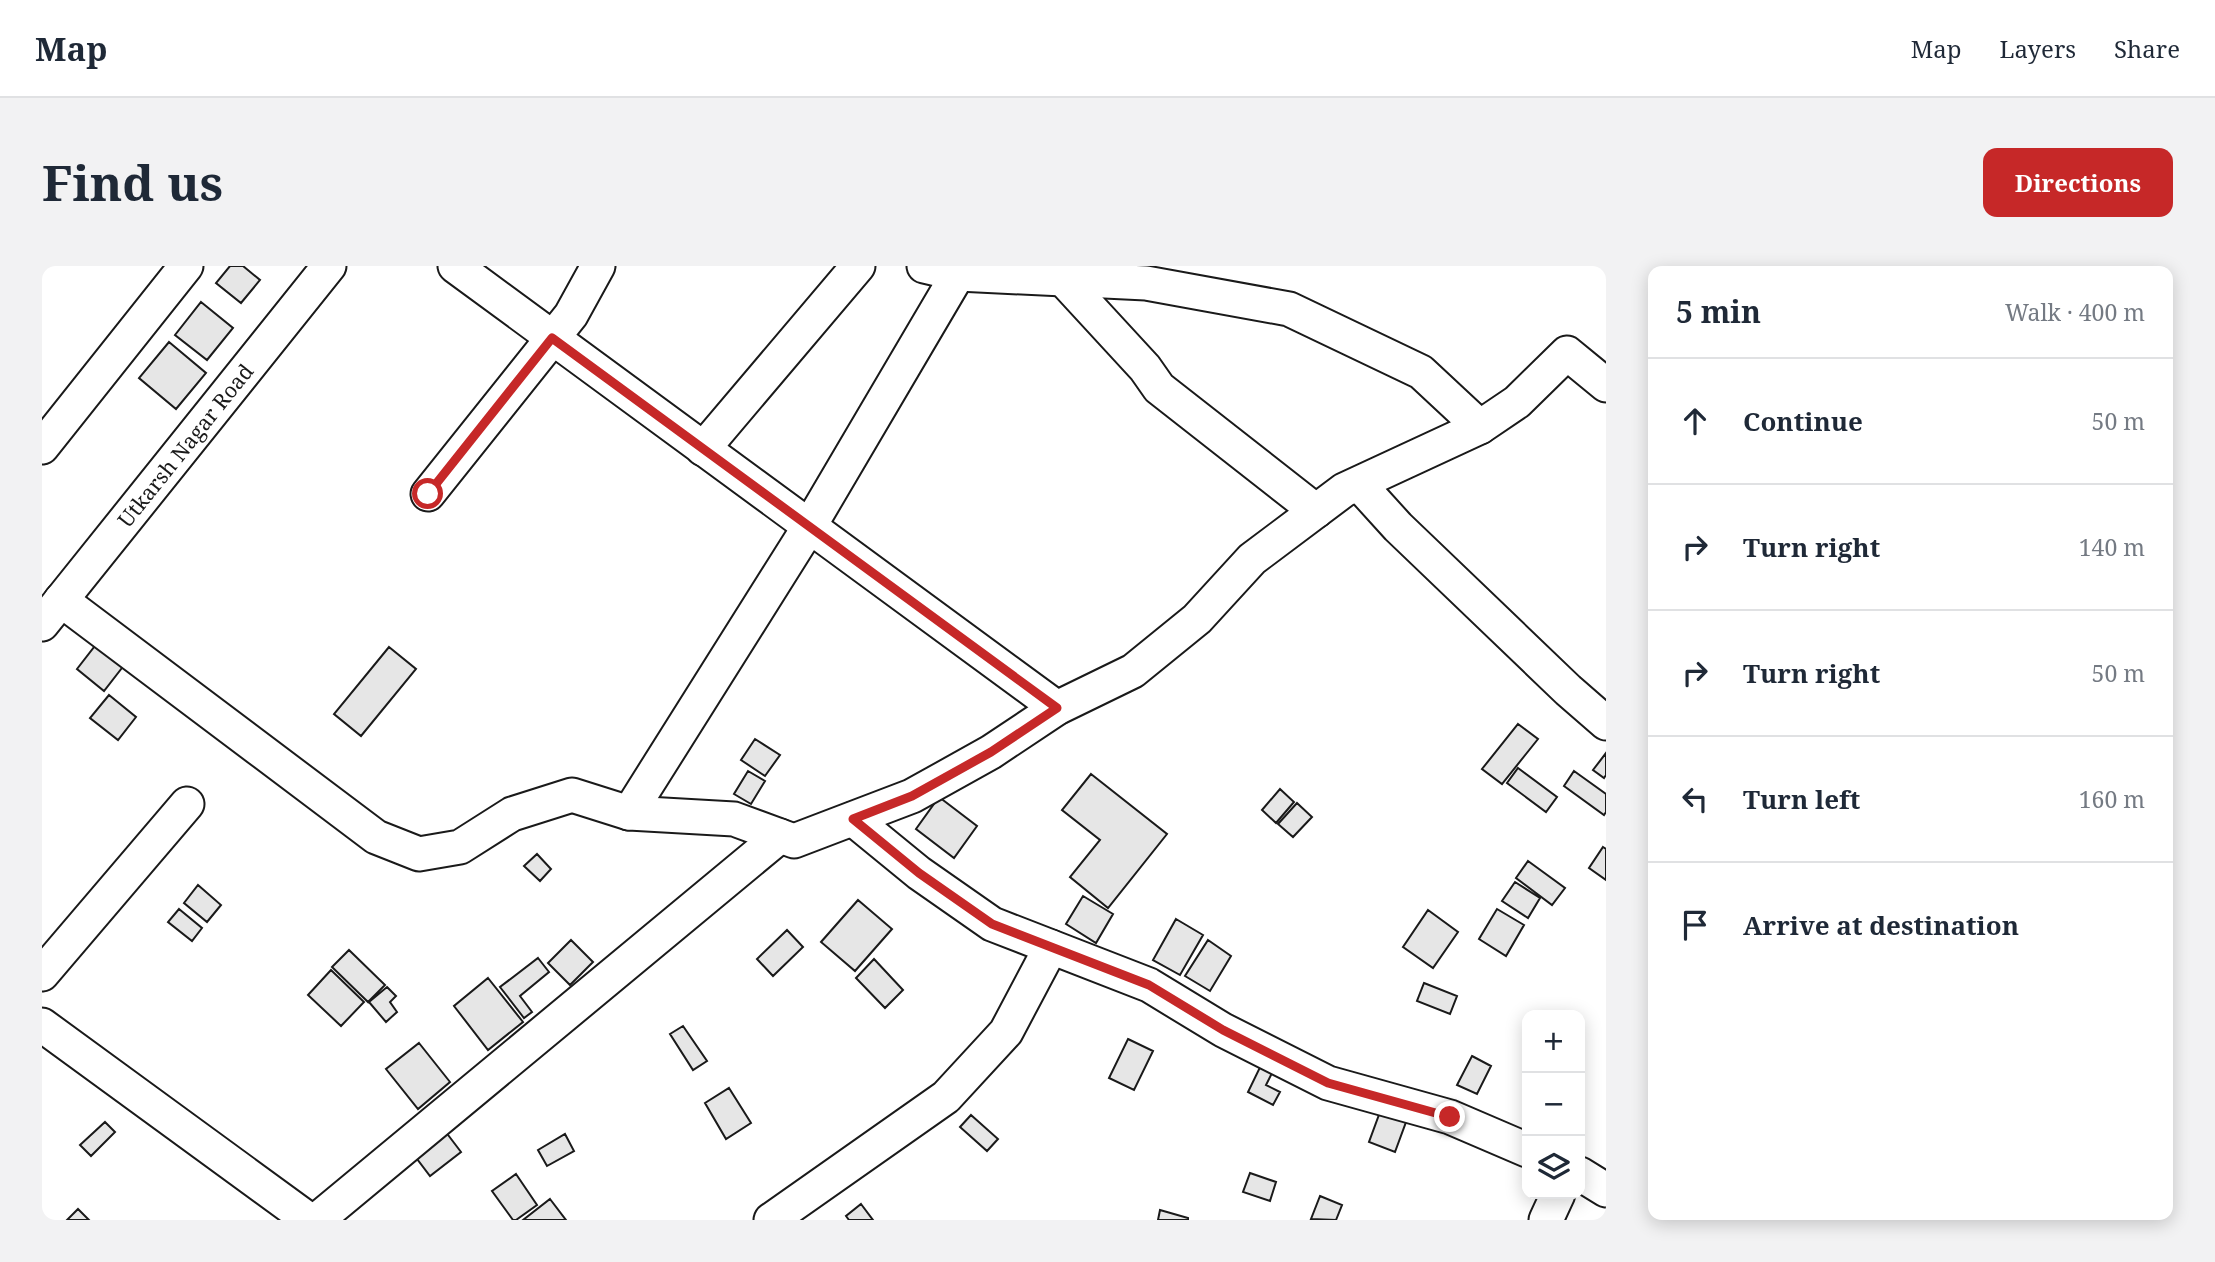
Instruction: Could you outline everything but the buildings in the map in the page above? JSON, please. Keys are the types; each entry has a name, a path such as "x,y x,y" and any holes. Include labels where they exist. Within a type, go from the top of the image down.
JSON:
{"street":[{"path":"43,445 186,266"},
{"name":"Utkarsh Nagar Road","path":"52,612 329,266"},
{"path":"455,266 1057,708"},
{"path":"428,494 571,315 598,266"},
{"path":"703,449 858,266"},
{"path":"924,266 958,274 1146,283 1289,309 1421,372 1480,427"},
{"path":"628,813 809,527 958,274"},
{"path":"1063,279 1145,368 1159,388 1316,511"},
{"path":"52,612 376,837 419,854 460,847 512,814 572,795 628,813 734,819 794,841 912,796 991,752 1057,708 1133,671 1197,619 1252,559 1344,490 1480,427 1517,402 1567,353 1606,385"},
{"path":"1359,484 1398,527 1606,723"},
{"path":"42,974 187,804"},
{"path":"853,819 919,873 992,924 1149,985 1223,1030 1328,1083 1450,1117 1522,1148"},
{"path":"317,1220 780,836"},
{"path":"771,1220 946,1097 1006,1032 1051,947"},
{"path":"42,1025 309,1220"},
{"path":"1585,1177 1606,1189"},
{"path":"1546,1220 1556,1199"}],"route":[{"path":"428,494 552,338 1057,708 991,752 912,796 853,819 919,873 992,924 1149,985 1223,1030 1328,1083 1450,1117"}]}
